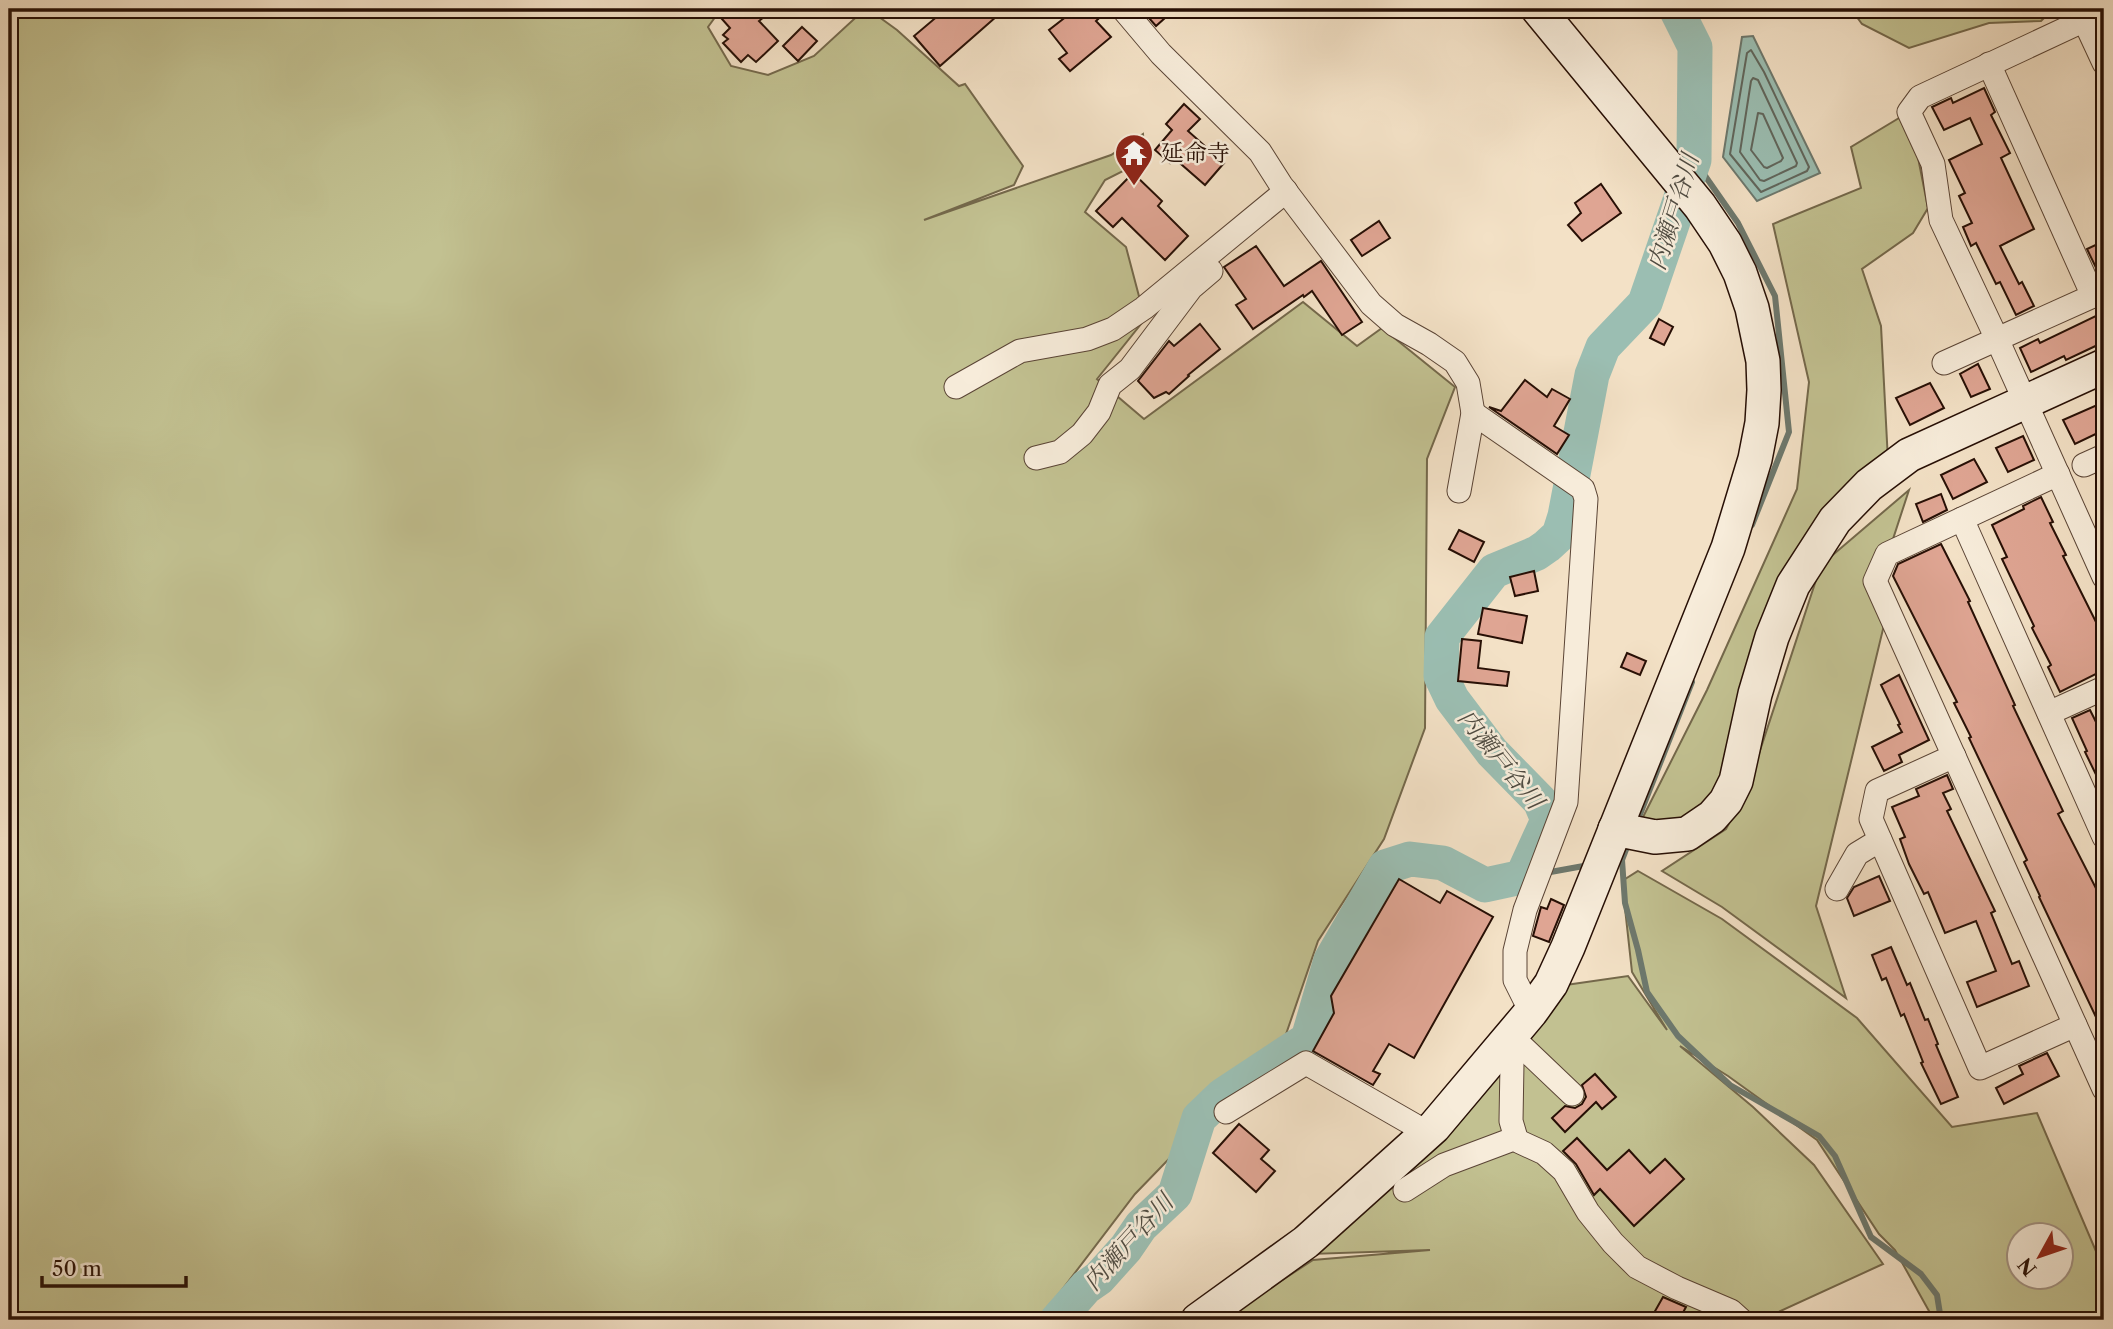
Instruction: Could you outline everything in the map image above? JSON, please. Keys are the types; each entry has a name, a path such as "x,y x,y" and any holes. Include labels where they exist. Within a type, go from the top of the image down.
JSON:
{"street":[{"path":"1123,9 1161,54 1260,152 1289,196 1371,304 1395,325 1455,362 1468,383 1473,413 1459,491"},
{"path":"1198,1320 1306,1242 1428,1133 1516,1030 1551,984 1617,844 1728,548 1755,459 1762,423 1763,361 1752,308 1740,273 1725,243 1700,206 1538,9"},
{"path":"2104,63 2094,15 1920,97 1909,112 1933,164 1941,220 2104,577"},
{"path":"1944,363 2099,294 1989,64"},
{"path":"956,387 1020,351 1087,339 1114,329 1289,196"},
{"path":"1036,458 1060,452 1082,434 1099,412 1110,385 1130,369 1191,288 1289,196"},
{"path":"1617,844 1687,834 1712,817 1726,801 1736,781 1755,694 1772,637 1793,586 1835,520 1869,485 1909,455 2104,366"},
{"path":"1473,413 1583,489 1586,499 1566,802 1525,911 1514,951 1516,1030 1512,1063 1511,1121 1516,1138 1544,1153 1564,1171 1588,1212 1637,1267 1731,1311 1741,1320"},
{"path":"2058,474 1887,554 1875,581 2104,1089"},
{"path":"1962,519 2104,837"},
{"path":"2049,713 2104,688"},
{"path":"1954,756 1877,790 1871,819 1980,1068 2075,1025"},
{"path":"1837,889 1857,854 1880,840"},
{"path":"1516,1030 1572,1094"},
{"path":"1226,1112 1306,1063 1428,1133"},
{"path":"1405,1190 1444,1165 1516,1138"}],"shaded area":[{"path":"9,9 721,9 708,27 731,66 768,75 814,56 868,9 897,30 959,86 965,84 1023,166 1014,185 924,220 1111,155 1143,134 1145,160 1105,180 1085,212 1126,247 1145,319 1097,379 1144,419 1303,302 1357,346 1382,328 1455,387 1427,459 1425,728 1384,839 1318,941 1284,1040 1135,1194 1039,1320 9,1320"},
{"path":"1851,9 2053,9 2041,21 1989,23 1909,48 1862,24"},
{"path":"1909,112 1928,208 1913,233 1862,269 1881,326 1888,461 1804,566 1726,801 1688,826 1638,827 1707,690 1797,489 1809,382 1773,224 1861,188 1851,147"},
{"path":"1909,490 1892,542 1868,589 1885,621 1816,906 1846,998 1722,907 1662,871 1726,829 1748,787 1821,565"},
{"path":"1638,871 1722,919 1857,1018 1952,1127 2037,1113 2104,1270 2104,1320 1934,1320 1895,1250 1879,1234 1817,1140 1728,1076 1680,1046 1753,1107 1814,1165 1883,1264 1761,1320 1221,1320 1313,1260 1430,1250 1311,1254 1559,986 1628,976 1667,1030 1632,972 1622,881"}],"water":[{"path":"1753,36 1820,173 1757,201 1723,157 1742,37"}],"building":[{"path":"733,9 757,9 764,17 759,21 778,41 756,62 748,55 741,62 723,43 728,39 723,35 730,28 722,19"},
{"path":"946,9 1005,9 940,66 914,36"},
{"path":"1076,9 1109,9 1096,21 1111,37 1070,71 1059,59 1067,53 1049,30"},
{"path":"1141,9 1175,9 1156,26"},
{"path":"802,27 817,41 798,61 783,46"},
{"path":"1984,88 1995,112 1991,115 2010,153 2001,158 2034,229 2000,246 2019,284 2022,282 2034,306 2016,315 2000,282 1996,284 1976,243 1971,246 1963,227 1972,223 1959,196 1965,193 1949,160 1982,144 1970,118 1944,130 1932,107 1951,98 1953,103"},
{"path":"1184,104 1200,119 1188,131 1224,163 1205,185 1174,158 1170,163 1155,150 1172,130 1166,124"},
{"path":"1133,173 1162,201 1158,206 1188,236 1165,260 1122,218 1113,227 1096,211"},
{"path":"1601,184 1621,213 1582,241 1568,225 1581,213 1575,203"},
{"path":"1379,221 1390,238 1362,256 1351,240"},
{"path":"2104,241 2104,277 2101,278 2087,249"},
{"path":"1256,246 1284,286 1321,261 1362,322 1342,335 1312,291 1253,329 1236,305 1246,299 1224,267"},
{"path":"2104,312 2104,342 2066,360 2064,356 2031,372 2020,348 2038,339 2040,343"},
{"path":"1659,319 1673,327 1664,345 1650,338"},
{"path":"1200,324 1220,349 1169,394 1166,392 1154,398 1138,381 1169,341 1174,346"},
{"path":"1978,364 1990,389 1971,397 1960,374"},
{"path":"1525,380 1547,397 1552,389 1570,399 1554,426 1569,435 1557,454 1489,407 1501,411"},
{"path":"1930,383 1944,408 1910,425 1896,398"},
{"path":"2104,402 2104,430 2075,444 2063,420"},
{"path":"2023,436 2034,460 2008,472 1996,448"},
{"path":"1974,459 1987,482 1953,499 1941,475"},
{"path":"1941,494 1947,510 1923,522 1916,504"},
{"path":"2041,497 2066,555 2063,556 2104,638 2104,670 2060,692 2048,667 2051,665 2032,628 2034,626 2002,559 2007,557 1992,525"},
{"path":"1459,530 1484,542 1474,562 1449,549"},
{"path":"1941,544 1970,601 1968,602 2015,705 2013,706 2063,811 2058,814 2104,904 2104,1034 2039,897 2024,862 2027,860 1969,738 1971,737 1954,703 1957,702 1893,576 1898,564"},
{"path":"1534,571 1538,591 1515,596 1510,577"},
{"path":"1483,608 1527,616 1522,643 1478,634"},
{"path":"1462,639 1481,641 1478,668 1509,672 1507,686 1458,681"},
{"path":"1627,653 1646,661 1640,675 1621,667"},
{"path":"1899,675 1929,740 1899,755 1902,762 1884,771 1872,747 1902,732 1881,685"},
{"path":"2090,710 2104,744 2104,791 2072,718"},
{"path":"1947,775 1953,789 1943,793 1951,809 1947,811 1995,911 1991,913 2012,964 2019,961 2029,986 1977,1007 1967,982 1996,971 1976,921 1945,933 1928,892 1924,894 1909,864 1900,839 1905,837 1892,807 1919,796 1916,789"},
{"path":"1879,876 1890,901 1854,916 1847,898 1854,887"},
{"path":"1399,879 1440,903 1447,891 1493,917 1414,1058 1389,1044 1373,1071 1380,1074 1373,1085 1313,1051 1334,1013 1331,996"},
{"path":"1551,899 1564,905 1549,942 1533,936 1541,907 1547,909"},
{"path":"1891,947 1907,985 1910,983 1925,1020 1928,1019 1958,1097 1941,1104 1921,1063 1923,1062 1904,1014 1901,1016 1886,978 1882,980 1872,955"},
{"path":"2047,1053 2059,1076 2004,1104 1996,1088 2023,1074 2019,1066"},
{"path":"1595,1074 1616,1097 1602,1109 1596,1102 1565,1132 1552,1118 1565,1106 1575,1108 1582,1104 1586,1097 1582,1085"},
{"path":"1239,1124 1269,1150 1261,1159 1275,1171 1256,1192 1213,1153"},
{"path":"1577,1138 1607,1170 1629,1150 1650,1173 1665,1159 1684,1179 1634,1226 1600,1189 1594,1195 1576,1164 1563,1151"},
{"path":"1663,1297 1686,1307 1679,1320 1650,1320"}],"waterway":[{"name":"内瀬戸谷川","path":"1057,1320 1126,1248 1141,1226 1175,1194 1199,1118 1223,1095 1308,1039 1331,960 1385,867 1410,859 1443,863 1485,885 1522,877 1548,820 1540,801 1492,752 1452,699 1441,676 1442,637 1494,571 1537,553 1559,535 1592,375 1603,347 1645,303 1694,160 1695,47 1676,9"},
{"path":"1694,160 1738,223 1775,296 1789,432 1752,525"},
{"path":"1637,822 1692,682"},
{"path":"1622,860 1629,842"},
{"path":"1621,860 1625,903 1647,992 1678,1036 1730,1085 1819,1136 1835,1156 1871,1237 1921,1274 1937,1295 1941,1320"},
{"path":"1545,873 1589,865"}],"place":[{"name":"延命寺","path":"1134,187"}]}
